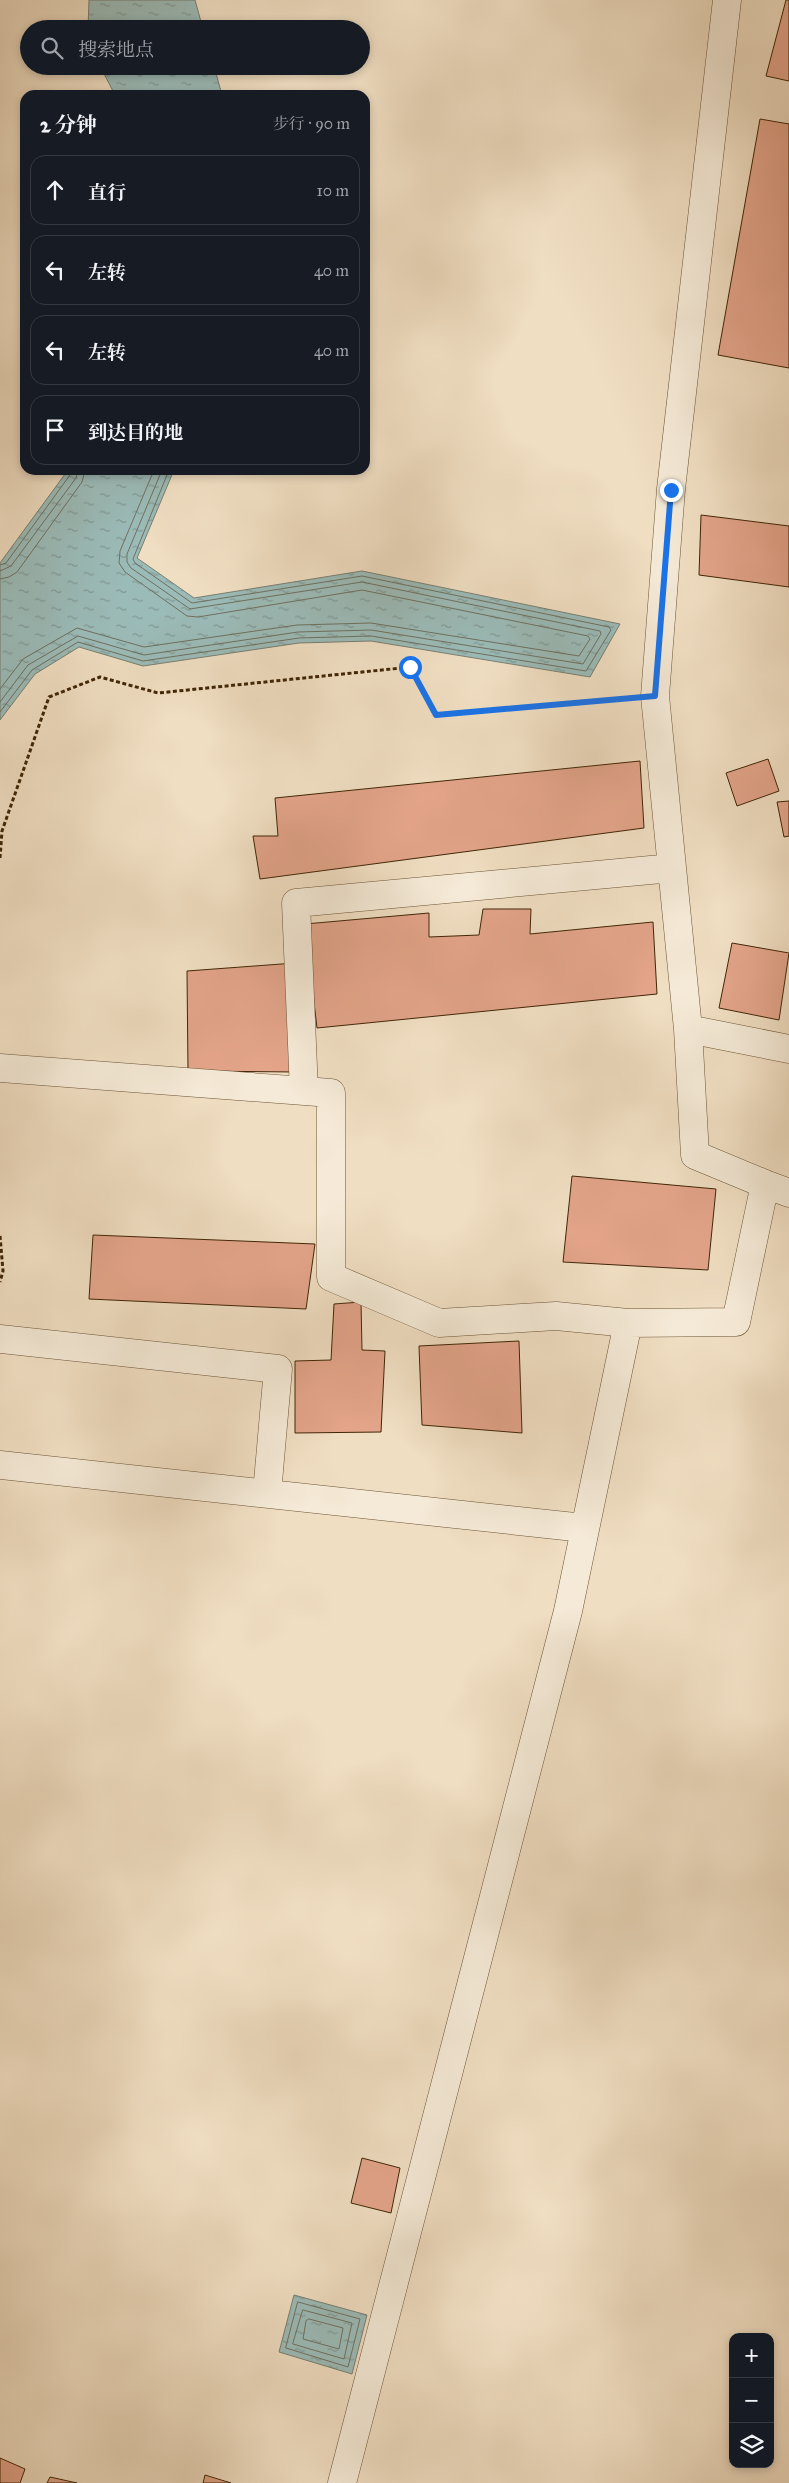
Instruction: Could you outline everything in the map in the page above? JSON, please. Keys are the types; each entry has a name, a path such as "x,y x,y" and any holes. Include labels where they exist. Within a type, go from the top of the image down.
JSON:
{"street":[{"path":"0,1068 331,1093 331,1277 439,1323 556,1316 628,1323 736,1322 777,1189 695,1155 688,1029 655,696 671,490 727,0"},
{"path":"304,1091 296,903 672,868"},
{"path":"688,1029 789,1049"},
{"path":"342,2483 568,1611 628,1323"},
{"path":"0,1339 278,1368 267,1494"},
{"path":"0,1465 584,1528"}],"path":[{"path":"0,858 2,831 49,697 100,677 158,693 410,667 436,715 655,696"},
{"path":"0,1236 3,1271 0,1282"}],"water":[{"path":"89,0 195,0 201,20 88,20"},
{"path":"105,75 216,75 221,90 112,90"},
{"path":"64,475 172,475 137,558 194,598 362,571 620,624 590,677 371,641 299,643 143,666 79,647 35,674 0,720 0,563"},
{"path":"294,2295 367,2315 352,2374 279,2352"}],"building":[{"path":"786,0 789,0 789,81 766,76"},
{"path":"760,119 789,124 789,368 718,355"},
{"path":"701,515 789,526 789,587 699,575"},
{"path":"768,759 779,791 737,806 726,773"},
{"path":"640,761 644,828 260,879 253,836 278,836 275,798"},
{"path":"789,801 789,836 784,837 777,802"},
{"path":"483,909 531,909 530,934 653,922 657,994 317,1028 305,924 429,913 429,937 479,935"},
{"path":"732,943 789,953 779,1020 719,1008"},
{"path":"295,963 296,1072 188,1071 187,971"},
{"path":"572,1176 716,1189 708,1270 563,1262"},
{"path":"93,1235 315,1244 306,1309 89,1299"},
{"path":"361,1302 362,1350 385,1351 381,1432 295,1433 295,1361 331,1360 334,1304"},
{"path":"519,1341 522,1433 422,1425 419,1346"},
{"path":"362,2158 400,2168 391,2213 351,2203"},
{"path":"0,2458 25,2469 20,2483 0,2483"},
{"path":"205,2475 231,2483 203,2483"},
{"path":"50,2477 77,2483 47,2483"}],"route":[{"path":"410,667 436,715 655,696 671,490"}]}
